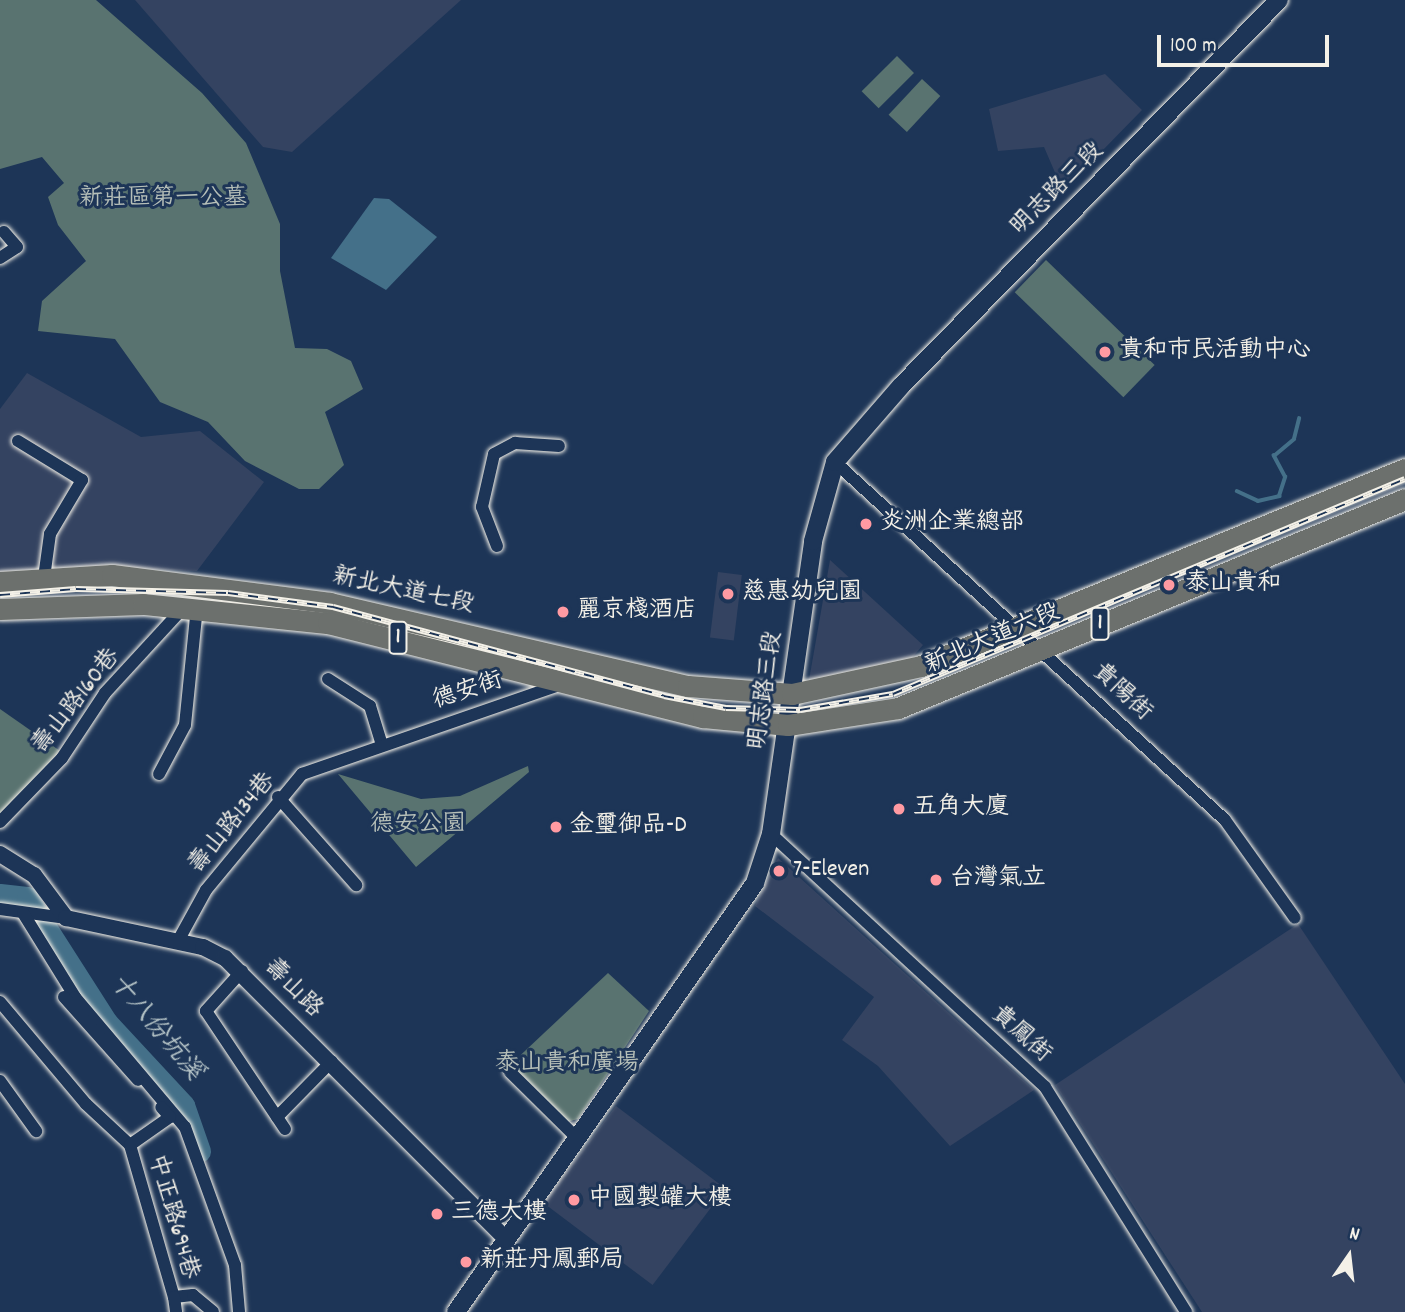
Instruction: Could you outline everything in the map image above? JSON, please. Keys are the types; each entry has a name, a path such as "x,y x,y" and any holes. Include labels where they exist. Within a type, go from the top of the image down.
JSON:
{"main road":[{"name":"明志路三段","path":"456,1312 742,907 771,834 813,541 835,462 901,386 1279,0"},
{"name":"新北大道六段","path":"792,694 889,676 1020,627 1405,469"},
{"name":"新北大道六段","path":"788,725 898,708 1405,499"},
{"name":"新北大道七段","path":"0,582 112,575 330,603 600,663 688,686 792,694"},
{"name":"新北大道七段","path":"0,609 191,606 328,623 704,717 788,725"}],"street":[{"path":"0,258 17,247 4,232"},
{"path":"18,441 82,480 50,534 44,578"},
{"path":"497,546 481,507 494,454 515,443 559,446"},
{"name":"貴陽街","path":"835,462 1020,627 1225,820 1295,918"},
{"path":"159,774 185,725 191,606"},
{"name":"壽山路160巷","path":"0,822 62,758 104,693 191,606"},
{"name":"德安街","path":"381,742 567,682 600,663"},
{"path":"328,679 370,706 381,742"},
{"name":"壽山路134巷","path":"178,941 206,890 278,797 303,774 381,742"},
{"path":"278,797 356,886"},
{"name":"貴鳳街","path":"771,834 1045,1087 1186,1312"},
{"path":"0,854 34,875 62,918"},
{"path":"0,909 62,918"},
{"path":"24,913 75,997 185,1127 235,1265 239,1312"},
{"name":"壽山路","path":"62,918 203,947 242,971 506,1239"},
{"path":"242,971 206,1011 285,1129"},
{"name":"中正路694巷","path":"64,997 170,1116 130,1145"},
{"name":"中正路694巷","path":"0,1002 5,1016 86,1104 130,1145 174,1297 193,1295 213,1312"},
{"path":"277,1117 332,1061"},
{"path":"510,1072 578,1139"},
{"path":"0,1081 36,1131"},
{"path":"174,1297 176,1312"}],"shaded area":[{"path":"135,0 461,0 292,152 263,147"},
{"path":"1105,74 1142,110 1063,191 1044,147 998,151 989,109"},
{"path":"374,198 389,199 437,237 386,290 331,258"},
{"path":"27,373 141,437 200,431 264,482 197,571 101,567 0,574 0,409"},
{"path":"830,560 923,645 905,666 809,680"},
{"name":"慈惠幼兒園","path":"718,572 742,575 734,640 710,638"},
{"path":"778,858 1034,1090 950,1146 878,1066 842,1040 874,997 755,906"},
{"path":"1298,924 1405,1084 1405,1312 1202,1312 1055,1085"},
{"path":"616,1106 725,1188 653,1285 543,1203"}],"green space":[{"name":"新莊區第一公墓","path":"0,0 96,0 202,93 246,143 280,224 280,271 295,348 327,349 351,361 363,389 325,412 344,465 319,489 299,489 245,461 208,422 160,402 115,339 38,331 42,301 86,261 58,225 48,197 64,183 42,157 0,169"},
{"path":"897,56 914,73 879,108 862,91"},
{"path":"922,79 940,96 907,132 889,115"},
{"path":"1046,260 1155,365 1123,397 1015,292"},
{"path":"0,709 63,753 0,816"},
{"name":"德安公園","path":"528,766 529,772 416,867 338,774 421,799 460,796"},
{"name":"泰山貴和廣場","path":"608,973 649,1011 578,1119 567,1122 510,1065"}],"waterway":[{"path":"1237,491 1258,501 1279,496 1285,477 1274,456 1294,439 1299,419"},
{"name":"十八份坑溪","path":"0,894 27,897 107,1022 184,1105 200,1151"}],"railway":[{"path":"0,595 76,589 228,593 333,607 664,696 726,708 800,710 893,694 1405,479"}],"place":[{"name":"貴和市民活動中心","path":"1105,352"},
{"name":"炎洲企業總部","path":"866,524"},
{"name":"泰山貴和","path":"1169,585"},
{"name":"慈惠幼兒園","path":"728,594"},
{"name":"麗京棧酒店","path":"563,612"},
{"name":"五角大廈","path":"899,809"},
{"name":"金璽御品-D","path":"556,827"},
{"name":"7-Eleven","path":"779,871"},
{"name":"台灣氣立","path":"936,880"},
{"name":"中國製罐大樓","path":"574,1200"},
{"name":"三德大樓","path":"437,1214"},
{"name":"新莊丹鳳郵局","path":"466,1262"}]}
